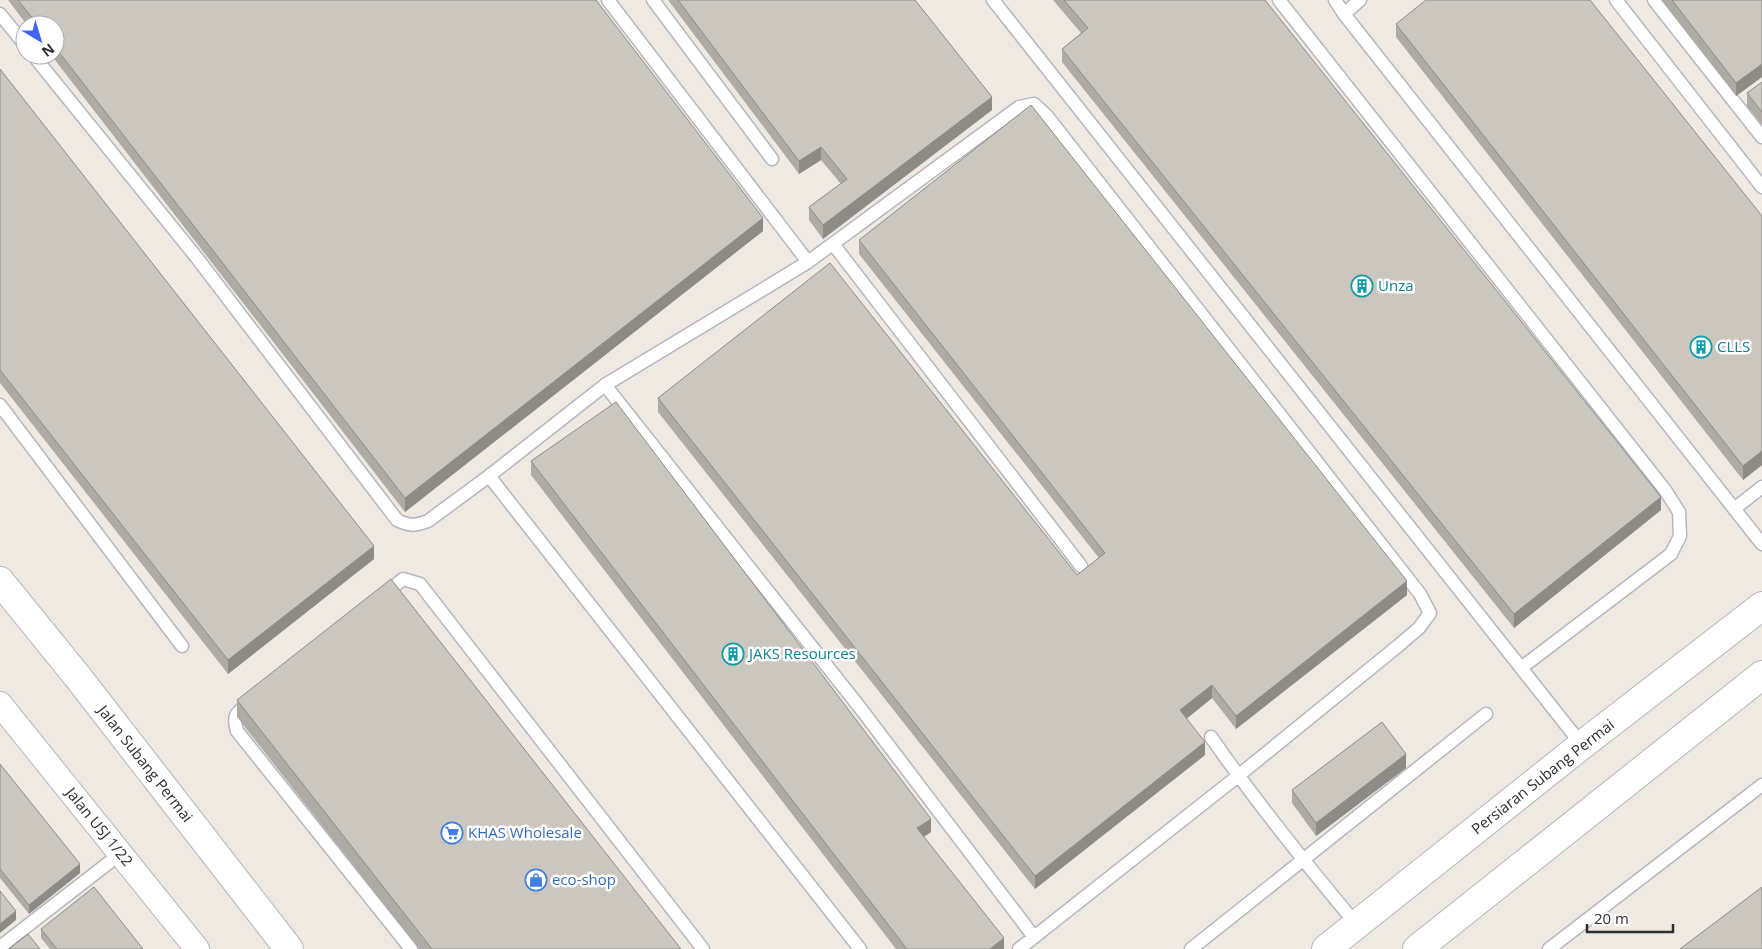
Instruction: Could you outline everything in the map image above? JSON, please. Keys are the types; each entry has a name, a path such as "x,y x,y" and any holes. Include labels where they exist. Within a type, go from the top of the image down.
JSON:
{"main road":[{"name":"Jalan Subang Permai","path":"0,581 83,684 289,949"},
{"name":"Persiaran Subang Permai","path":"1326,949 1582,745 1762,606"},
{"path":"1417,949 1762,675"}],"street":[{"name":"Jalan USJ 1/22","path":"0,704 197,949"}],"lane":[{"path":"608,0 808,262"},
{"path":"653,0 772,159"},
{"path":"993,0 1582,745"},
{"path":"1280,0 1665,490 1679,512 1680,536 1671,554 1521,668"},
{"path":"1334,0 1762,544"},
{"path":"1344,14 1360,0"},
{"path":"1616,0 1762,187"},
{"path":"1654,0 1762,137"},
{"path":"0,14 15,33"},
{"path":"41,65 197,258 397,520 407,526 428,521 605,385 808,262 1020,107 1034,104 1047,116 1420,594 1430,613 1419,628 1238,776 1018,949"},
{"path":"833,244 1081,566"},
{"path":"605,385 861,709 1034,937"},
{"path":"0,405 182,646"},
{"path":"489,476 860,949"},
{"path":"1734,509 1762,487"},
{"path":"374,603 403,579 420,584 703,949"},
{"path":"260,694 237,712 234,721 237,731 412,949"},
{"path":"1191,949 1486,714"},
{"path":"1211,737 1238,776 1357,925"},
{"path":"1549,949 1762,785"},
{"path":"0,947 120,854"}],"building":[{"path":"18,0 596,0 763,218 405,498 65,60 65,15 30,15"},
{"path":"678,0 915,0 992,97 823,225 809,207 847,179 821,147 799,161"},
{"name":"Unza","path":"1064,0 1265,0 1661,497 1514,614 1062,49 1088,28"},
{"name":"CLLS","path":"1426,0 1590,0 1762,216 1762,451 1743,466 1396,24"},
{"path":"1672,0 1762,0 1762,64 1736,83"},
{"path":"0,69 374,546 228,660 0,370"},
{"path":"1762,82 1762,112 1747,93"},
{"path":"1031,105 1407,581 1236,716 1212,685 1180,710 1205,742 1035,876 658,398 830,263 1077,575 1105,553 859,240"},
{"name":"JAKS Resources","path":"616,402 931,819 917,828 1004,938 990,949 907,949 531,461"},
{"name":"KHAS Wholesale","path":"391,579 681,949 432,949 237,700"},
{"path":"1382,722 1406,754 1316,823 1292,790"},
{"path":"0,764 80,864 29,905 0,869"},
{"path":"94,887 143,949 57,949 41,929"},
{"path":"1762,887 1762,949 1680,949"},
{"path":"0,891 16,911 0,924"},
{"path":"28,934 40,949 9,949"}],"place":[{"name":"Unza","path":"1362,286"},
{"name":"CLLS","path":"1701,347"},
{"name":"JAKS Resources","path":"733,654"},
{"name":"KHAS Wholesale","path":"452,833"},
{"name":"eco-shop","path":"536,880"}]}
